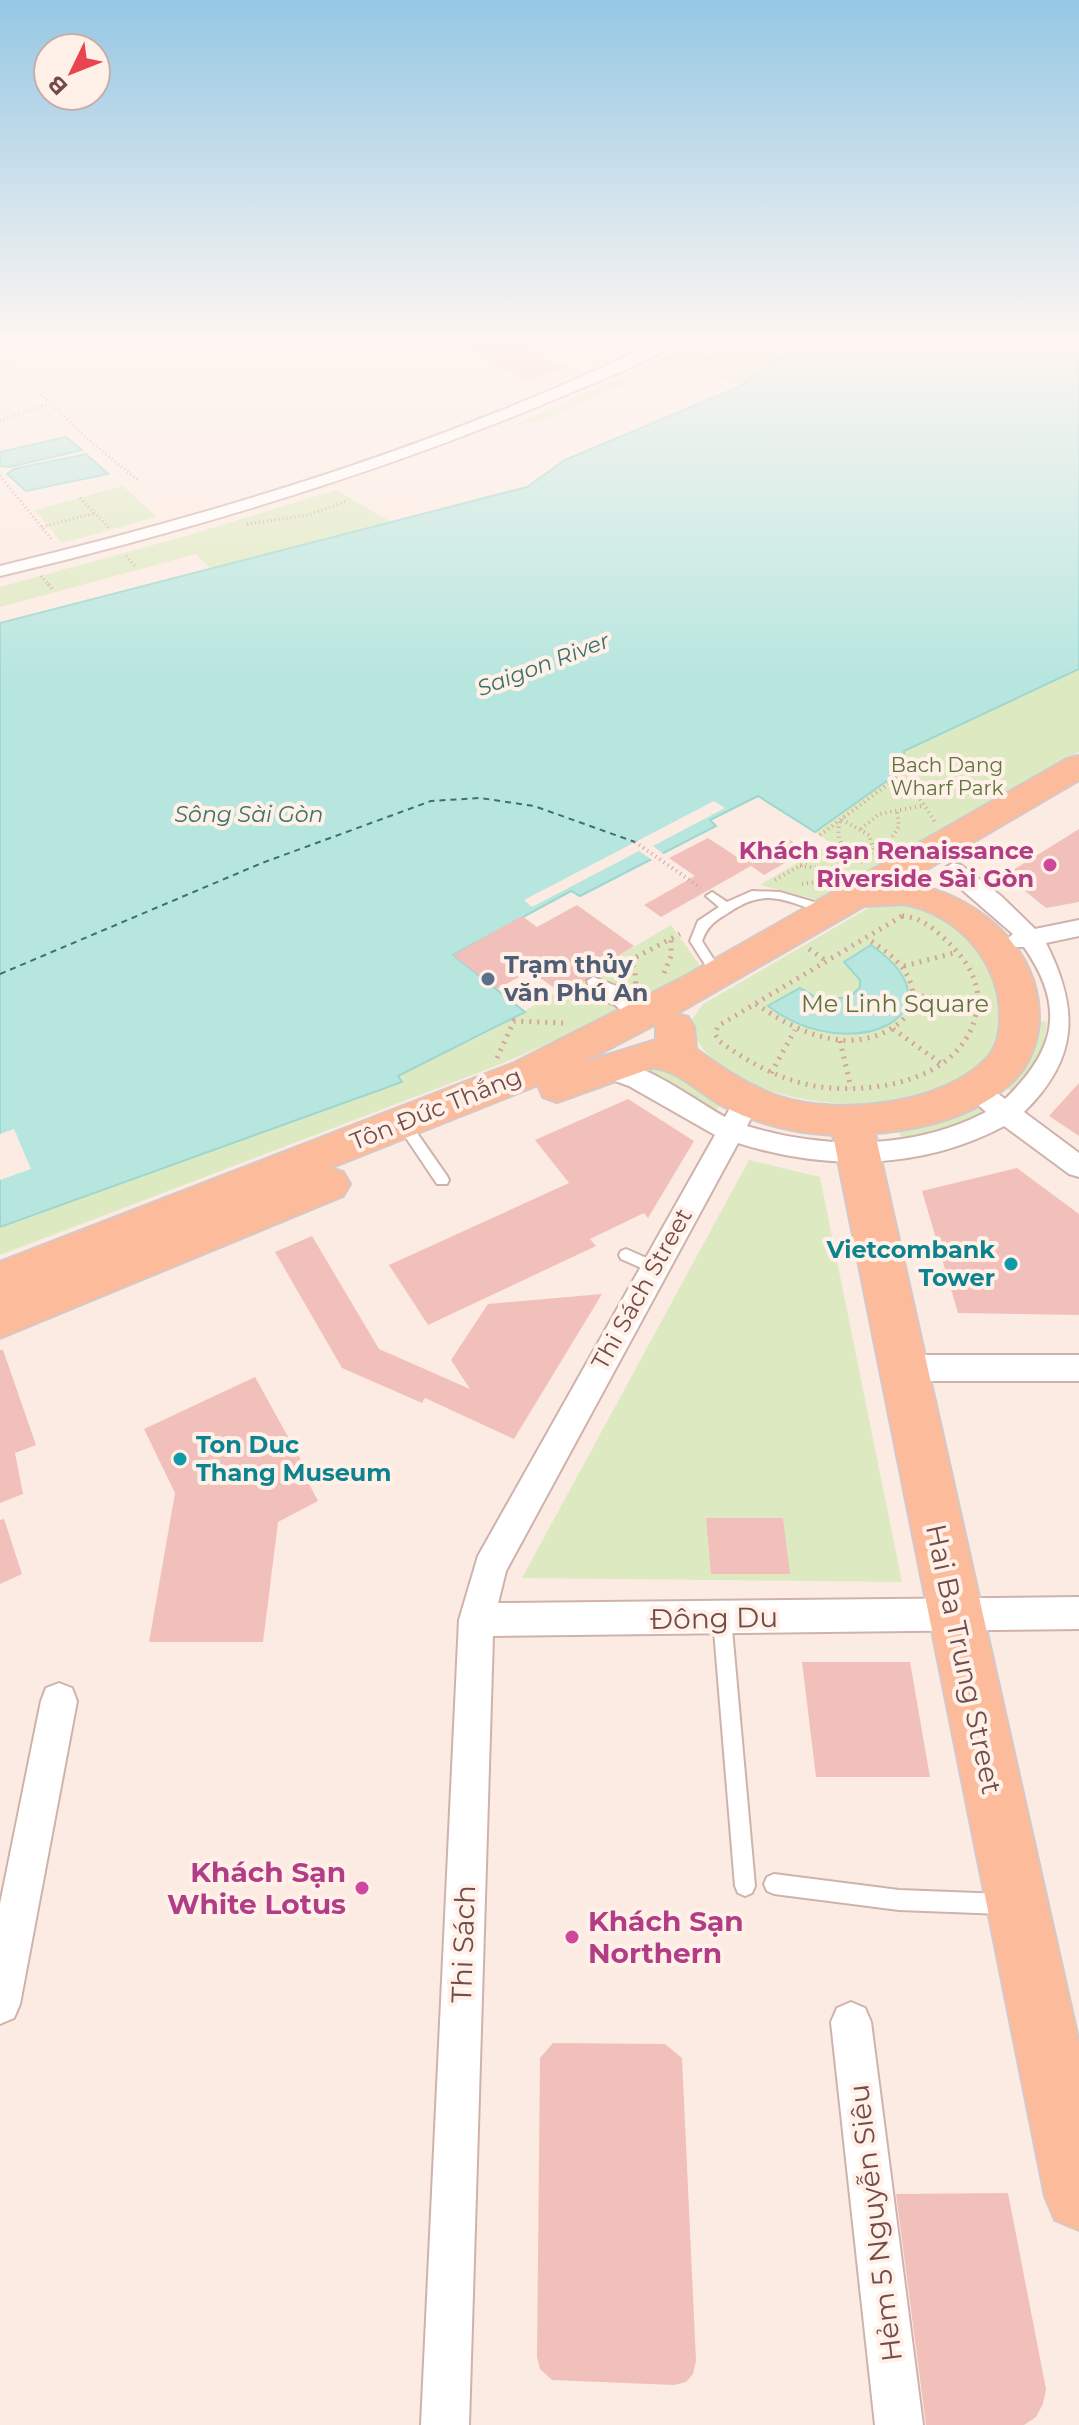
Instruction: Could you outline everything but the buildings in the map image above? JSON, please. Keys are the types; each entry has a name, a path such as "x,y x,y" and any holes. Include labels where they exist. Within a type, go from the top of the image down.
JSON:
{"main road":[{"name":"Tôn Đức Thắng","path":"0,1281 421,1150 635,1000 706,972 850,880 1079,766"},
{"path":"850,880 899,891 950,887 1079,796"},
{"path":"706,972 674,1021 672,1040 677,1055 749,1102 783,1114 853,1121 919,1114 975,1090 993,1075 1007,1057 1021,1026 1022,1008 1013,976 977,949 950,887"},
{"name":"Tôn Đức Thắng","path":"0,1319 421,1150 605,1068 649,1054 677,1055"},
{"name":"Hai Ba Trung Street","path":"853,1121 953,1615 1079,2196"}],"street":[{"path":"0,571 173,525 395,455"},
{"path":"853,1121 927,1145 970,1134 1007,1114 1032,1093 1046,1074 1072,1014 1033,938 950,887"},
{"path":"977,949 1079,928"},
{"path":"1022,1008 1072,1014"},
{"path":"605,1068 749,1102"},
{"path":"975,1090 1079,1167"},
{"name":"Thi Sách Street","path":"639,1261 749,1102"},
{"name":"Thi Sách","path":"445,2425 476,1620 490,1567 639,1261"},
{"path":"905,1368 1079,1368"},
{"name":"Đông Du","path":"476,1620 1079,1613"},
{"path":"0,2004 59,1701"},
{"name":"Hẻm 5 Nguyễn Siêu","path":"851,2022 899,2425"}],"lane":[{"path":"706,972 696,941 702,924 726,907 752,895 774,896 850,880"},
{"path":"712,896 726,907"},
{"path":"593,981 635,1000"},
{"path":"722,1618 745,1886"},
{"path":"774,1884 899,1900 1016,1905"}],"path":[{"path":"109,455 138,480"},
{"path":"0,476 58,548"},
{"path":"80,498 114,534"},
{"path":"238,524 308,515 347,501"},
{"path":"42,527 95,513"},
{"path":"38,572 53,590"},
{"path":"820,835 903,773 936,823"},
{"path":"861,829 872,818 922,806"},
{"path":"885,847 899,826 897,810"},
{"path":"841,819 835,834 843,849 850,880"},
{"path":"794,884 850,880 871,855 872,842 861,829 841,819"},
{"path":"635,842 712,896"},
{"path":"780,884 769,884 799,866 843,849"},
{"path":"799,866 850,880"},
{"path":"566,998 629,959 671,940 726,907"},
{"path":"749,1102 739,1056 719,1041 715,1034 718,1026 902,916 910,916 941,935 977,949"},
{"path":"756,1004 795,1030 840,1041 864,1040 893,1029 909,1014 914,985 904,966 867,938"},
{"path":"671,940 671,956 660,979 706,972"},
{"path":"805,945 828,962"},
{"path":"904,966 977,949"},
{"path":"853,1121 911,1079 955,1055 974,1031 979,1003 977,949"},
{"path":"629,959 635,970 635,1000"},
{"path":"914,995 979,1003"},
{"path":"497,1058 514,1021 576,1023 562,1030"},
{"path":"893,1029 942,1064"},
{"path":"749,1102 795,1030"},
{"path":"840,1041 853,1121"},
{"path":"483,1064 508,1054"},
{"path":"749,1102 828,1088 853,1121"}],"green space":[{"path":"123,486 157,517 62,543 35,510"},
{"path":"336,490 391,522 211,569 196,554 0,607 0,587 179,538"},
{"name":"Bach Dang Wharf Park","path":"1079,669 1079,752 818,900 760,885 831,843 815,832 905,768 904,752"},
{"name":"Me Linh Square","path":"886,902 919,904 942,914 966,935 994,972 1000,1011 991,1052 960,1081 913,1098 858,1104 802,1099 751,1083 711,1058 690,1022 703,1004 872,906"},
{"path":"671,925 701,967 590,1025 501,1064 0,1255 0,1227 401,1082 397,1077 489,1032"},
{"path":"1033,1020 1047,1022 1041,1058 1015,1094 1002,1085"},
{"path":"651,1064 668,1069 723,1104 715,1111 654,1074 633,1068"},
{"path":"977,1101 987,1111 942,1132 902,1138 896,1127"},
{"path":"749,1160 820,1177 902,1582 522,1578"}],"water":[{"path":"0,455 60,455 10,467 0,466"},
{"path":"87,455 108,474 26,491 7,474 14,469"},
{"name":"Sông Sài Gòn","path":"576,455 1079,455 1079,669 904,751 905,768 815,832 758,796 710,820 716,826 580,896 571,891 453,955 525,1012 398,1076 402,1082 0,1227 0,623 527,487"},
{"path":"871,945 898,970 908,992 904,1011 887,1025 863,1033 833,1033 800,1024 768,1006 800,988 821,1000 850,997 860,987 860,980 844,962"}],"pier":[{"path":"714,801 725,808 653,846 666,856 655,862 639,851 532,907 524,900"},
{"path":"14,1129 31,1169 0,1180 0,1134"}],"ferry route":[{"path":"0,974 262,863 431,801 480,798 534,806 635,842"}],"place":[{"name":"Khách sạn Renaissance Riverside Sài Gòn","path":"1050,865"},
{"name":"Trạm thủy văn Phú An","path":"488,979"},
{"name":"Vietcombank Tower","path":"1011,1264"},
{"name":"Ton Duc Thang Museum","path":"180,1459"},
{"name":"Khách Sạn White Lotus","path":"362,1888"},
{"name":"Khách Sạn Northern","path":"572,1937"}],"water label":[{"name":"Saigon River","path":"543,664"}]}
